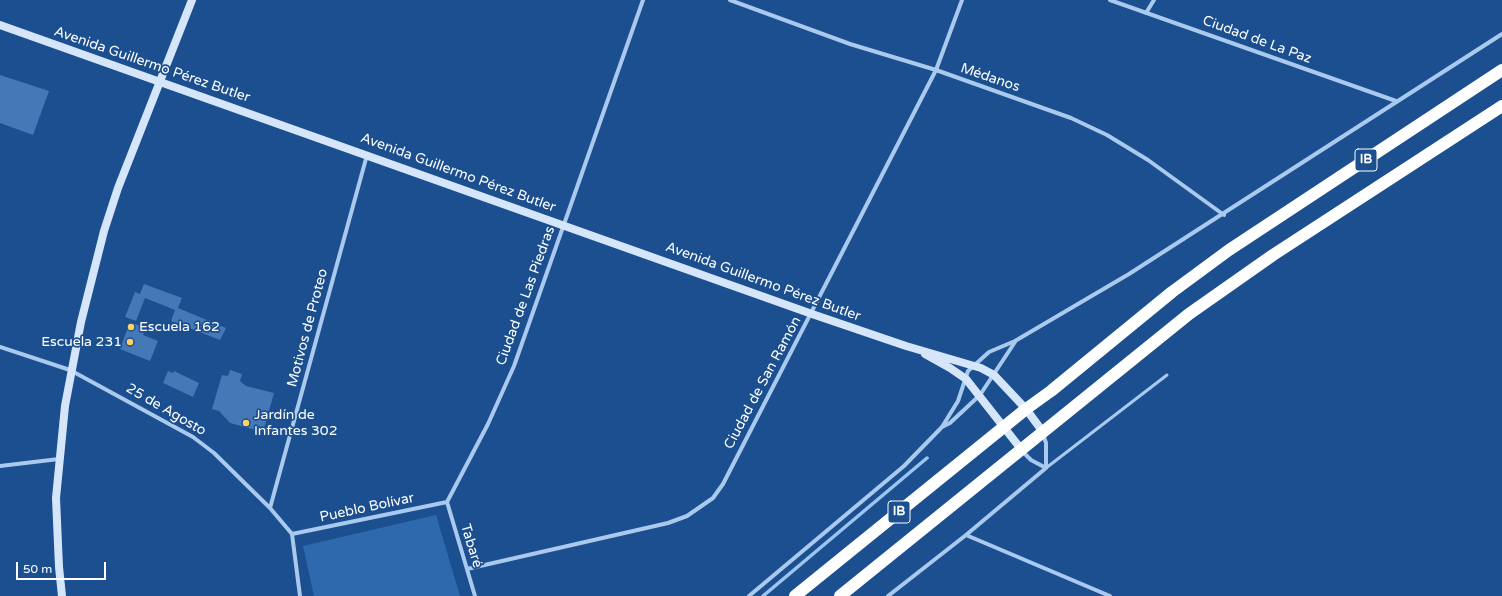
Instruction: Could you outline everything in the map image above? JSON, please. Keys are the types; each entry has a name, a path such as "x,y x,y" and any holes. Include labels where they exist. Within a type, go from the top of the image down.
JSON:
{"highway":[{"name":"IB","path":"795,596 1026,408 1051,391 1172,292 1229,250 1502,70"},
{"name":"IB","path":"840,596 1189,314 1273,256 1502,106"}],"street":[{"path":"62,596 56,530 56,498 59,459 70,370 90,282 118,188 192,0"},
{"name":"Ciudad de Las Piedras","path":"447,502 488,424 514,366 643,0"},
{"name":"Médanos","path":"730,0 850,44 936,70 1070,118 1108,135 1148,160 1224,215"},
{"name":"Ciudad de San Ramón","path":"467,569 668,523 687,516 713,498 723,484 812,314 936,70 962,0"},
{"name":"Ciudad de La Paz","path":"1110,0 1396,101"},
{"path":"1146,13 1154,0"},
{"name":"Avenida Guillermo Pérez Butler","path":"0,25 564,224 812,314 906,346"},
{"path":"748,596 904,466 942,427 958,401 968,371 989,352 1015,341 1129,274 1224,215 1396,101 1502,34"},
{"name":"Motivos de Proteo","path":"270,508 367,155"},
{"path":"942,427 950,423 980,394 994,375 1015,341"},
{"path":"906,346 974,365 994,375 1026,408 1042,432 1046,443 1046,468"},
{"path":"906,346 933,358 966,379 980,394 1021,449 1031,460 1046,468"},
{"name":"25 de Agosto","path":"0,347 70,370 193,437 214,452 270,508 292,534"},
{"path":"0,466 59,459"},
{"path":"888,596 966,535 1046,468"},
{"name":"Pueblo Bolívar","path":"292,534 447,502"},
{"name":"Tabaré","path":"447,502 474,596"},
{"path":"292,534 300,596"},
{"path":"966,535 1110,596"},
{"path":"896,596 897,589"}],"lane":[{"path":"1046,468 1167,375"}],"shaded area":[{"path":"436,515 460,596 314,596 303,546"}],"building":[{"path":"0,75 49,91 33,135 0,123"},
{"path":"144,284 182,298 178,308 226,328 220,340 171,321 175,310 145,298 136,321 125,317 135,292 140,294"},
{"path":"130,322 146,328 143,335 158,341 150,361 120,349"},
{"path":"230,370 242,374 240,381 246,386 274,393 263,432 230,423 219,411 212,409 222,375 228,376"},
{"path":"168,371 173,373 174,371 199,383 193,397 163,383"}],"waterway":[{"path":"763,596 927,458"}],"place":[{"name":"Escuela 162","path":"131,327"},
{"name":"Escuela 231","path":"130,342"},
{"name":"Jardín de Infantes 302","path":"246,423"}]}
